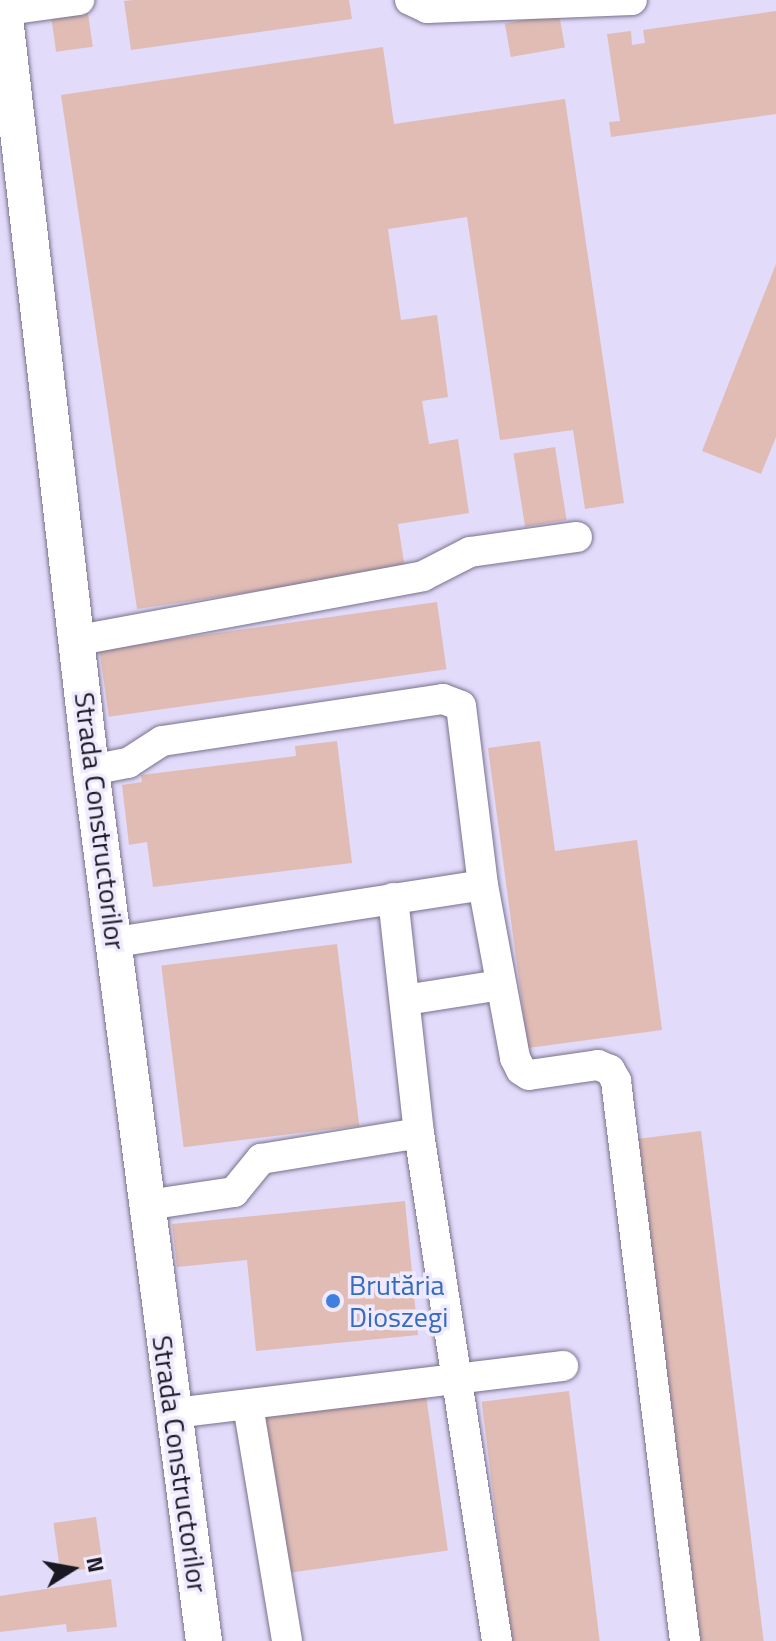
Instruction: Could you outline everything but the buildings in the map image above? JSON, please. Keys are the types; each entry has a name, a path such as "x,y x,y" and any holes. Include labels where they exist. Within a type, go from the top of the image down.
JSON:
{"main road":[{"name":"Strada Constructorilor","path":"2,7 79,640 91,770 116,942 204,1641"}],"lane":[{"path":"2,7 79,0"},
{"path":"410,0 427,8 632,0"},
{"path":"79,640 423,576 470,552 577,537"},
{"path":"91,770 128,763 162,741 443,699 461,706 483,885 515,1058 521,1070 529,1075 598,1065 610,1070 616,1081 685,1641"},
{"path":"116,942 483,885"},
{"path":"393,898 419,1133 459,1377 497,1641"},
{"path":"405,1000 501,985"},
{"path":"147,1205 234,1192 261,1159 419,1133"},
{"path":"174,1413 563,1366"},
{"path":"248,1405 287,1641"}],"place":[{"name":"Brutăria Dioszegi","path":"333,1301"}]}
